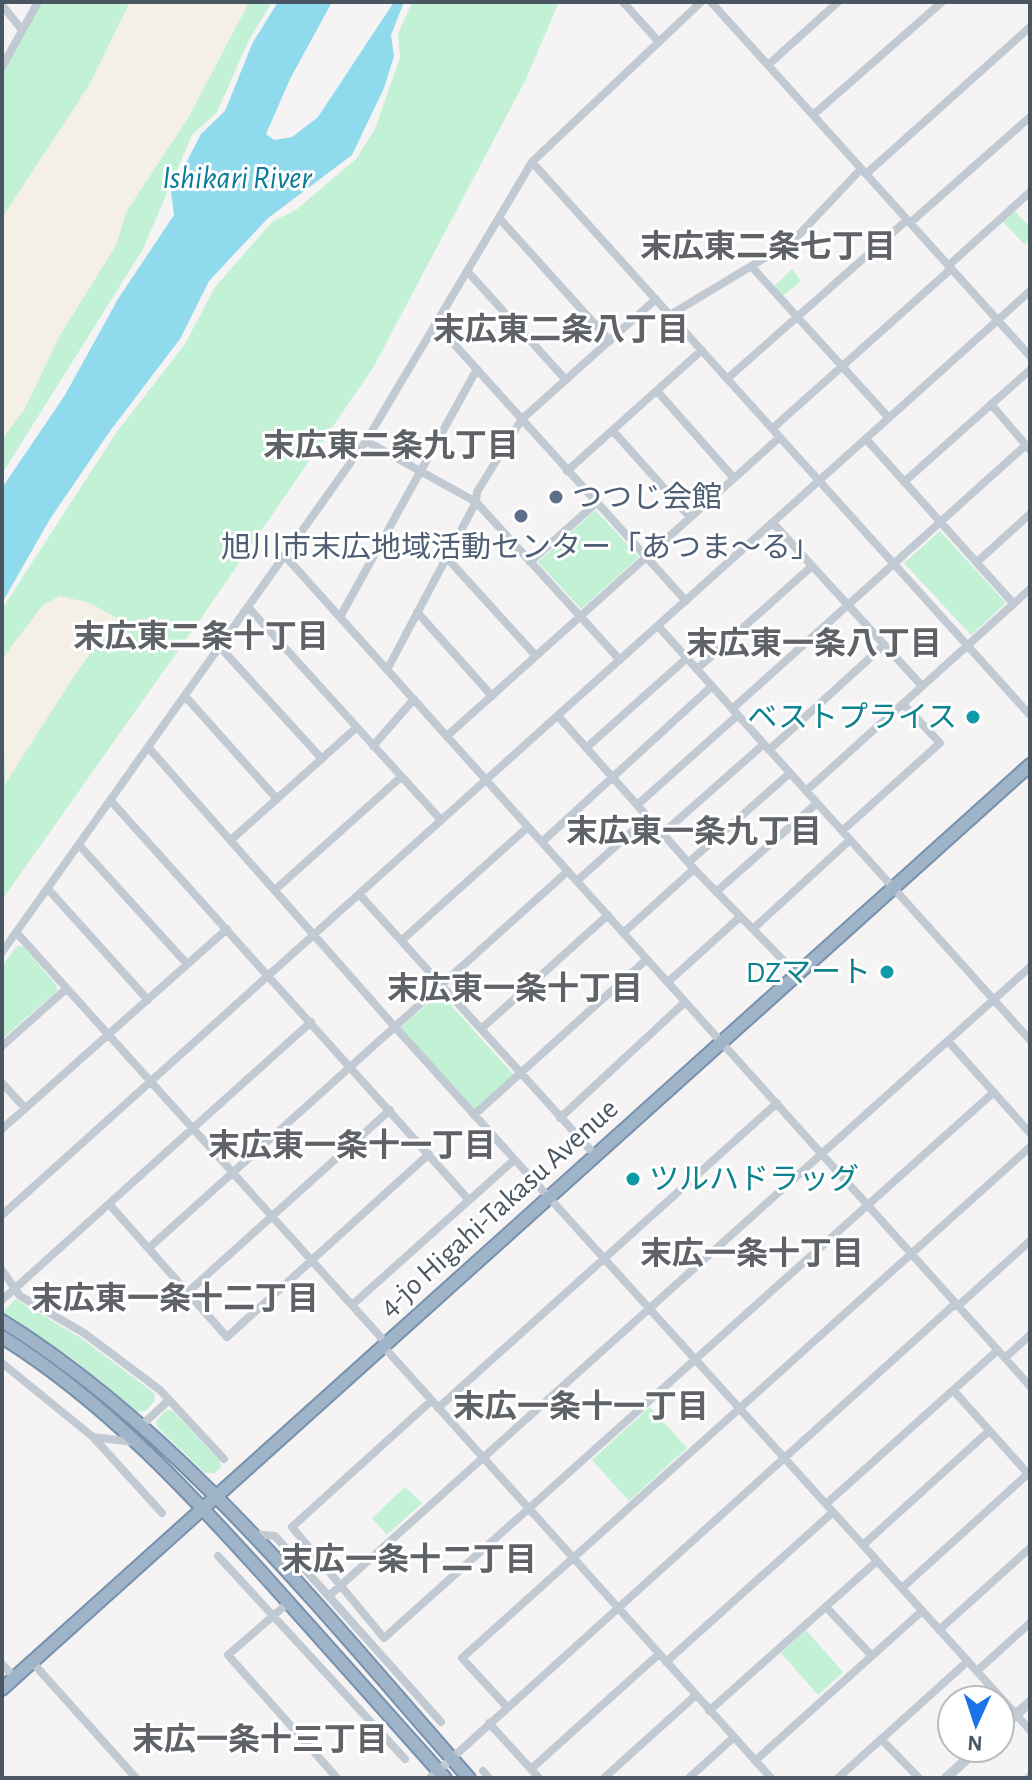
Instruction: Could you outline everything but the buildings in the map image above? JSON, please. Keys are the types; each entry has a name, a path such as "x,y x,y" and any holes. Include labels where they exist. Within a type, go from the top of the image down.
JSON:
{"highway":[{"name":"4-jo Higahi-Takasu Avenue","path":"2,1689 1030,765"},
{"path":"2,1321 80,1375 141,1426 215,1497 469,1778"},
{"path":"2,1337 77,1389 138,1442 203,1508 401,1729 438,1775"}],"street":[{"path":"2,67 38,2"},
{"path":"623,2 659,42"},
{"path":"2,952 366,441 532,162 701,2"},
{"path":"711,2 1030,356"},
{"path":"768,65 838,2"},
{"path":"813,115 942,2"},
{"path":"2,5 22,30"},
{"path":"670,315 793,241 863,172 1030,27"},
{"path":"728,378 1030,117"},
{"path":"532,162 1030,715"},
{"path":"773,428 1030,192"},
{"path":"499,218 610,341"},
{"path":"751,266 889,418"},
{"path":"467,271 566,380"},
{"path":"2,1215 1030,291"},
{"path":"387,670 476,502 477,492 522,419 656,299"},
{"path":"436,324 686,601"},
{"path":"567,471 702,350"},
{"path":"340,617 477,369"},
{"path":"904,482 1030,370"},
{"path":"657,391 733,477"},
{"path":"637,805 849,606 1028,447 991,404"},
{"path":"613,431 690,517"},
{"path":"447,736 780,437"},
{"path":"866,439 1013,603"},
{"path":"366,441 476,502 620,660"},
{"path":"530,562 596,503"},
{"path":"977,562 1030,514"},
{"path":"773,523 922,686"},
{"path":"285,556 1030,1386"},
{"path":"447,558 536,656"},
{"path":"697,669 812,566"},
{"path":"806,791 1030,589"},
{"path":"248,607 441,820"},
{"path":"417,612 492,696"},
{"path":"658,626 1030,1039"},
{"path":"663,833 884,645"},
{"path":"220,647 322,759"},
{"path":"586,748 687,658"},
{"path":"542,842 712,686"},
{"path":"185,696 277,799"},
{"path":"373,746 414,699"},
{"path":"842,831 940,743 903,704"},
{"path":"558,716 692,866 784,961"},
{"path":"231,840 356,728"},
{"path":"148,747 548,1198 605,1257 694,1360 989,1684"},
{"path":"623,933 790,773"},
{"path":"276,889 401,777"},
{"path":"111,801 468,1199"},
{"path":"716,892 817,803"},
{"path":"577,881 648,817"},
{"path":"402,940 528,827"},
{"path":"754,928 850,840"},
{"path":"79,845 187,964"},
{"path":"150,1247 568,871"},
{"path":"48,889 148,1000"},
{"path":"359,894 595,1155"},
{"path":"481,1029 608,915"},
{"path":"668,982 740,917"},
{"path":"2,1129 227,929"},
{"path":"16,932 234,1172 352,1305 434,1404 771,1778"},
{"path":"474,1115 647,959"},
{"path":"330,1595 1030,967"},
{"path":"2,1046 66,989"},
{"path":"560,1118 685,1002"},
{"path":"2,1300 311,1022"},
{"path":"948,1041 1030,1133"},
{"path":"2,1083 25,1108"},
{"path":"777,1103 605,1257 292,1527 384,1638 994,1092"},
{"path":"189,1291 390,1110"},
{"path":"507,1707 462,1658 1030,1147"},
{"path":"109,1204 227,1337 429,1154"},
{"path":"352,1305 514,1160"},
{"path":"438,1775 451,1758 489,1723 1030,1241"},
{"path":"2,1270 20,1296 118,1357 169,1400 224,1459"},
{"path":"826,1504 953,1390 1030,1335"},
{"path":"2,1363 93,1437 162,1513"},
{"path":"902,1588 1029,1474 953,1390"},
{"path":"141,1426 169,1400"},
{"path":"863,1545 989,1431"},
{"path":"93,1437 138,1442"},
{"path":"666,1662 833,1512"},
{"path":"251,1534 275,1536 441,1722"},
{"path":"939,1630 1030,1548"},
{"path":"218,1556 405,1759"},
{"path":"709,1711 877,1561"},
{"path":"288,1603 228,1655 337,1778"},
{"path":"826,1607 872,1656"},
{"path":"755,1761 922,1611"},
{"path":"977,1671 1030,1623"},
{"path":"531,1769 659,1654"},
{"path":"838,1778 968,1661"},
{"path":"32,1662 136,1778"},
{"path":"2,1664 14,1677"},
{"path":"604,1778 696,1695"},
{"path":"1030,1702 1016,1715 1030,1730"},
{"path":"489,1723 539,1778"},
{"path":"388,1740 401,1729"},
{"path":"689,1778 734,1737"},
{"path":"881,1739 919,1778"},
{"path":"946,1778 961,1764"}],"green space":[{"path":"38,2 130,2 90,84 2,218 2,67"},
{"path":"249,2 272,2 250,38 217,112 192,135 143,249 2,474 2,439 24,410 60,335 116,245 126,212 188,118"},
{"path":"412,2 559,2 525,81 373,368 2,900 2,609 116,433 185,344 215,287 273,221 296,210 356,159 375,129 400,58 398,34"},
{"path":"1013,209 1030,227 1030,240 1025,245 1000,219"},
{"path":"792,269 801,281 780,298 771,289"},
{"path":"595,510 639,557 581,609 538,562"},
{"path":"940,531 1006,603 971,635 904,563"},
{"path":"17,946 23,946 56,985 57,991 2,1039 2,966"},
{"path":"440,993 514,1075 475,1110 400,1028"},
{"path":"15,1299 81,1338 154,1393 155,1401 145,1411 138,1412 76,1361 2,1314"},
{"path":"650,1407 687,1448 629,1501 592,1460"},
{"path":"166,1410 173,1411 220,1461 221,1468 215,1473 205,1473 158,1428 156,1421"},
{"path":"405,1487 422,1503 387,1535 372,1518"},
{"path":"806,1630 843,1672 818,1695 781,1653"}],"sand":[{"path":"130,2 249,2 188,118 126,212 116,245 60,335 24,410 2,439 2,218 90,84"},
{"path":"60,596 90,603 117,618 78,670 5,784 2,659 42,606"}],"water":[{"name":"Ishikari River","path":"278,2 332,2 290,79 266,134 274,140 292,137 318,117 394,2 404,2 391,35 394,56 384,88 352,155 267,219 209,281 180,339 110,431 50,519 2,603 2,488 65,395 118,299 174,215 171,192 201,134 225,111 253,42"}],"place":[{"name":"つつじ会館","path":"556,497"},
{"name":"旭川市末広地域活動センター「あつま〜る」","path":"521,516"},
{"name":"ベストプライス","path":"973,717"},
{"name":"DZマート","path":"887,972"},
{"name":"ツルハドラッグ","path":"633,1179"}],"district":[{"name":"末広東二条七丁目","path":"768,246"},
{"name":"末広東二条八丁目","path":"561,329"},
{"name":"末広東二条九丁目","path":"391,445"},
{"name":"末広東二条十丁目","path":"201,636"},
{"name":"末広東一条八丁目","path":"814,643"},
{"name":"末広東一条九丁目","path":"694,831"},
{"name":"末広東一条十丁目","path":"515,988"},
{"name":"末広東一条十一丁目","path":"352,1145"},
{"name":"末広一条十丁目","path":"752,1253"},
{"name":"末広東一条十二丁目","path":"175,1298"},
{"name":"末広一条十一丁目","path":"581,1406"},
{"name":"末広一条十二丁目","path":"409,1559"},
{"name":"末広一条十三丁目","path":"260,1739"}]}
